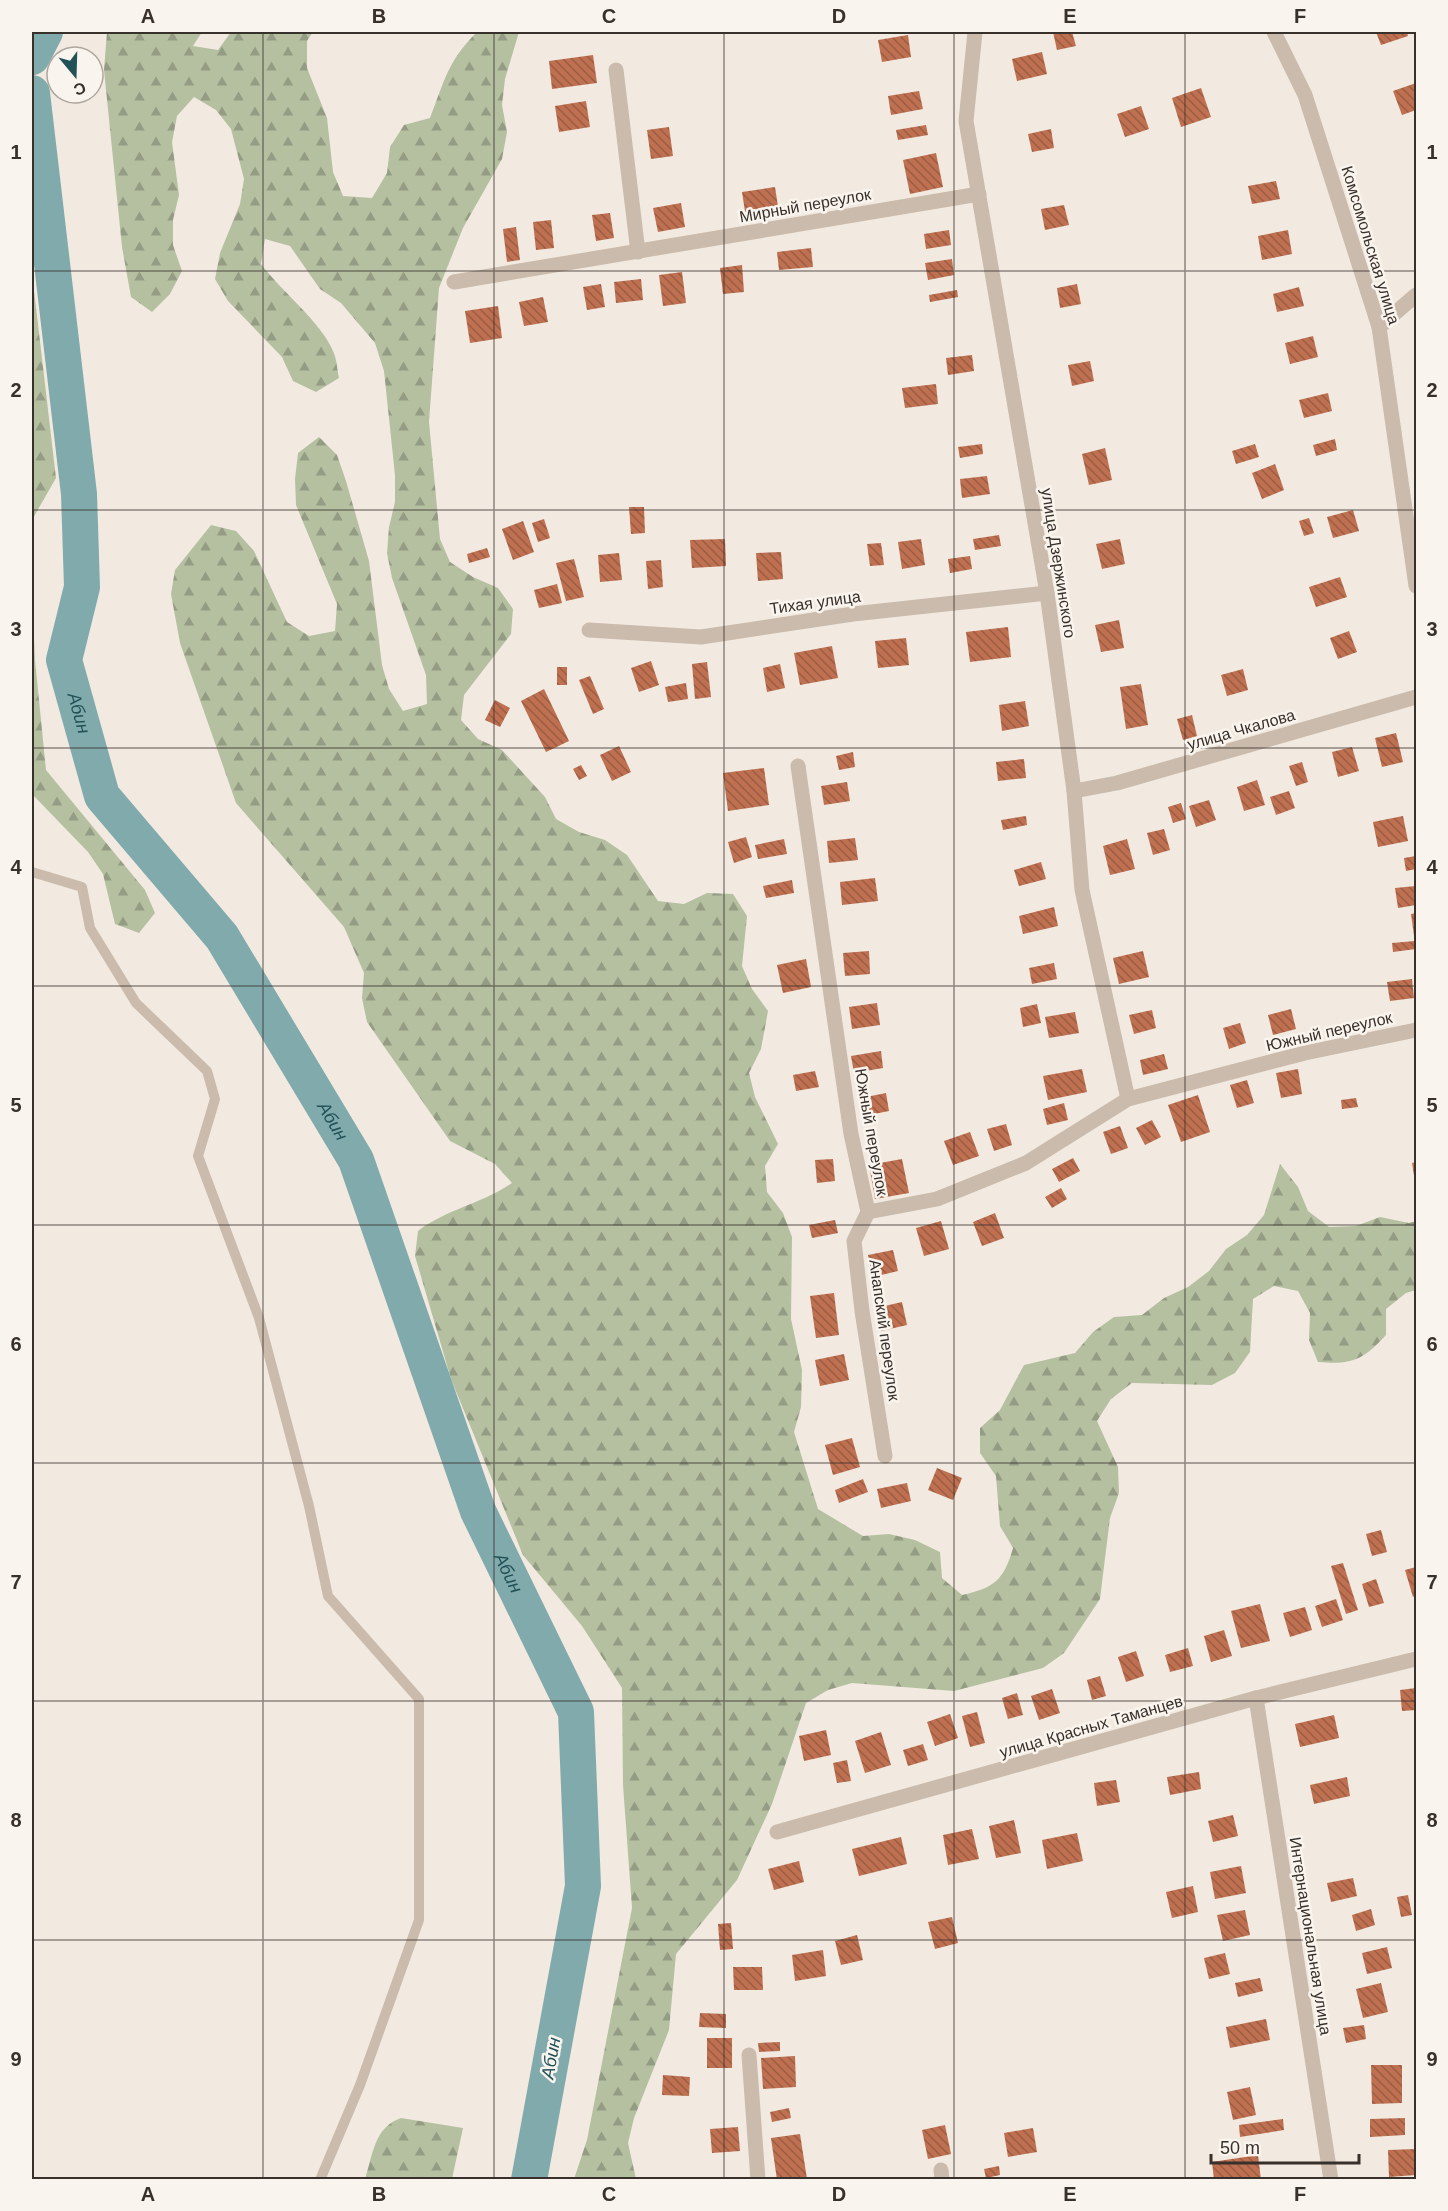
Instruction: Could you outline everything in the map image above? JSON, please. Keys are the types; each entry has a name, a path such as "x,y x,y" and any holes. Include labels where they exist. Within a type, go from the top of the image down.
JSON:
{"street":[{"name":"улица Дзержинского","path":"975,32 966,121 1047,593 1074,791 1082,890 1128,1099"},
{"name":"Комсомольская улица","path":"1274,32 1305,95 1379,327 1416,586"},
{"path":"616,70 638,252"},
{"name":"Мирный переулок","path":"454,282 979,194"},
{"path":"1379,327 1416,295"},
{"name":"Тихая улица","path":"589,630 701,637 853,614 1047,593"},
{"name":"улица Чкалова","path":"1074,791 1117,783 1416,698"},
{"name":"Южный переулок","path":"798,766 851,1134 868,1212 937,1199 1026,1163 1128,1099 1305,1053 1416,1030"},
{"name":"Анапский переулок","path":"868,1212 855,1241 862,1311 885,1456"},
{"name":"улица Красных Таманцев","path":"777,1832 1256,1698 1416,1659"},
{"name":"Интернациональная улица","path":"1256,1698 1331,2180"},
{"path":"749,2055 758,2180"}],"lane":[{"path":"32,872 82,887 90,928 136,1003 207,1071 215,1099 198,1156 259,1318 309,1506 328,1596 419,1699 419,1920 360,2085 320,2180"}],"green space":[{"path":"107,32 202,32 193,46 218,50 231,32 313,32 307,41 307,68 327,118 333,172 343,196 372,198 387,173 390,147 404,125 430,118 448,72 467,43 477,32 519,32 505,79 502,105 507,132 502,159 463,228 439,288 429,422 440,539 450,562 473,577 498,588 513,609 511,634 464,695 461,720 478,739 502,750 545,797 556,819 579,832 605,840 627,855 658,901 684,904 707,893 733,894 747,916 742,966 752,989 768,1011 761,1049 749,1073 755,1097 778,1144 765,1166 767,1192 783,1213 792,1237 791,1319 802,1370 801,1407 794,1432 818,1509 863,1536 889,1534 915,1540 940,1552 942,1578 962,1595 982,1589 996,1581 1001,1575 1013,1548 1000,1526 996,1476 980,1453 980,1428 1000,1410 1024,1365 1075,1353 1093,1332 1114,1317 1142,1315 1164,1298 1188,1287 1209,1271 1226,1249 1247,1235 1264,1215 1280,1164 1298,1187 1308,1211 1329,1227 1356,1226 1380,1217 1409,1223 1416,1221 1416,1290 1406,1293 1386,1309 1386,1335 1363,1355 1340,1363 1318,1362 1309,1340 1310,1313 1298,1291 1274,1286 1253,1299 1250,1352 1235,1373 1212,1385 1132,1383 1111,1399 1097,1421 1118,1467 1119,1493 1110,1518 1100,1599 1064,1653 1043,1668 954,1691 852,1683 828,1690 806,1703 772,1804 737,1880 676,1954 669,2030 634,2118 628,2143 636,2179 574,2179 587,2140 632,1908 623,1785 622,1688 582,1626 523,1555 451,1379 415,1256 418,1231 512,1183 495,1164 450,1141 367,1022 362,998 364,973 344,927 236,803 180,643 171,594 175,570 211,525 236,531 254,551 287,622 309,636 335,631 337,604 296,505 295,479 298,453 319,437 337,455 369,561 382,665 389,689 403,711 427,704 426,675 392,578 387,553 389,527 395,502 395,475 384,371 375,343 341,303 320,289 290,246 265,239 261,264 320,329 334,354 339,378 316,392 293,381 282,357 228,301 215,279 220,253 240,204 244,179 231,129 216,110 194,97 177,116 172,142 179,195 173,220 173,245 182,271 170,294 152,312 131,297 122,247 105,80"},
{"path":"32,273 56,478 32,520"},
{"path":"32,594 35,660 46,770 145,890 155,913 139,933 115,924 103,874 88,852 32,794"},
{"path":"401,2118 463,2128 452,2179 365,2179 380,2135 392,2122"}],"building":[{"path":"1053,32 1072,32 1076,46 1057,50"},
{"path":"1376,32 1407,32 1408,36 1381,45"},
{"path":"908,35 911,57 882,62 878,40"},
{"path":"1042,52 1047,74 1017,81 1012,59"},
{"path":"593,55 597,83 552,89 549,61"},
{"path":"1416,83 1416,110 1402,115 1393,91"},
{"path":"1201,88 1211,117 1181,127 1172,98"},
{"path":"919,91 923,109 891,115 888,96"},
{"path":"586,101 590,127 559,132 555,106"},
{"path":"1141,106 1149,129 1125,137 1117,114"},
{"path":"926,125 928,135 898,140 896,130"},
{"path":"669,127 673,156 651,159 647,130"},
{"path":"1051,129 1054,148 1032,152 1028,134"},
{"path":"936,153 943,187 910,194 903,160"},
{"path":"1276,181 1280,199 1252,204 1248,186"},
{"path":"775,187 779,213 746,218 742,192"},
{"path":"681,203 685,227 658,232 653,208"},
{"path":"1064,205 1069,225 1045,230 1041,209"},
{"path":"610,213 614,238 596,241 592,215"},
{"path":"551,220 554,248 536,250 533,222"},
{"path":"516,227 520,260 507,262 503,229"},
{"path":"949,230 951,245 926,249 924,234"},
{"path":"1288,230 1292,254 1262,260 1258,236"},
{"path":"811,248 813,267 779,270 777,252"},
{"path":"952,259 954,275 928,280 925,263"},
{"path":"742,265 744,292 723,294 720,268"},
{"path":"682,272 686,303 663,306 659,275"},
{"path":"641,279 643,300 616,303 614,282"},
{"path":"601,284 605,307 587,310 583,287"},
{"path":"1077,284 1081,304 1060,308 1057,288"},
{"path":"1299,287 1304,306 1277,312 1273,294"},
{"path":"957,290 958,297 930,302 929,295"},
{"path":"543,297 548,322 524,326 519,302"},
{"path":"498,306 502,338 470,343 465,311"},
{"path":"1313,336 1318,357 1290,364 1285,343"},
{"path":"972,355 974,371 948,375 946,358"},
{"path":"1090,361 1094,381 1072,386 1068,365"},
{"path":"936,384 938,404 905,408 902,388"},
{"path":"1328,393 1332,411 1304,418 1299,400"},
{"path":"1335,439 1337,450 1316,456 1313,445"},
{"path":"982,444 983,454 960,458 958,447"},
{"path":"1255,444 1259,457 1236,464 1232,451"},
{"path":"1105,448 1112,480 1089,485 1082,454"},
{"path":"1275,464 1284,490 1262,499 1252,473"},
{"path":"987,476 990,494 962,498 960,479"},
{"path":"629,507 644,507 645,533 631,534"},
{"path":"1353,510 1359,531 1333,538 1327,517"},
{"path":"1309,518 1314,533 1304,536 1299,521"},
{"path":"544,519 550,538 538,542 532,523"},
{"path":"523,521 534,552 513,560 502,529"},
{"path":"999,535 1001,546 975,550 973,539"},
{"path":"725,539 726,566 692,568 690,540"},
{"path":"921,539 925,565 902,569 898,542"},
{"path":"1120,539 1125,564 1102,569 1096,544"},
{"path":"881,543 884,565 870,566 867,544"},
{"path":"487,548 490,557 469,563 467,554"},
{"path":"781,552 783,579 758,581 756,553"},
{"path":"619,553 622,580 600,582 598,555"},
{"path":"970,556 972,569 950,573 948,559"},
{"path":"574,559 584,597 566,601 556,563"},
{"path":"661,560 663,587 648,589 646,561"},
{"path":"1340,577 1347,597 1316,607 1309,587"},
{"path":"557,584 562,603 539,608 534,590"},
{"path":"1119,620 1124,648 1101,652 1095,625"},
{"path":"1008,627 1011,657 970,662 966,632"},
{"path":"1349,631 1357,652 1338,659 1330,638"},
{"path":"906,638 909,665 878,668 875,641"},
{"path":"832,646 838,678 800,685 794,653"},
{"path":"651,661 659,685 639,692 631,668"},
{"path":"707,662 711,697 695,699 692,664"},
{"path":"780,664 785,688 767,692 763,668"},
{"path":"557,667 567,667 567,685 557,685"},
{"path":"1243,669 1248,690 1227,696 1221,675"},
{"path":"590,676 604,709 593,714 579,680"},
{"path":"686,683 688,699 668,702 665,687"},
{"path":"1141,684 1148,725 1126,729 1120,687"},
{"path":"544,689 569,741 546,752 521,701"},
{"path":"495,700 510,708 500,727 485,720"},
{"path":"1025,701 1029,726 1002,731 999,705"},
{"path":"1192,715 1197,736 1183,740 1177,719"},
{"path":"1396,733 1403,762 1382,767 1375,738"},
{"path":"619,746 631,772 612,781 600,755"},
{"path":"1352,747 1359,771 1338,777 1332,752"},
{"path":"853,752 855,767 839,770 836,756"},
{"path":"1024,759 1026,778 998,781 996,762"},
{"path":"1302,762 1308,782 1296,786 1289,766"},
{"path":"581,765 587,776 579,780 573,769"},
{"path":"764,768 769,805 728,811 723,773"},
{"path":"1257,780 1265,805 1244,811 1237,787"},
{"path":"847,782 850,801 824,805 821,786"},
{"path":"1289,791 1295,808 1276,815 1270,797"},
{"path":"1209,800 1216,820 1196,827 1189,806"},
{"path":"1181,803 1186,819 1173,823 1168,807"},
{"path":"1026,816 1027,825 1003,830 1001,820"},
{"path":"1403,816 1408,841 1378,847 1373,822"},
{"path":"1164,829 1170,850 1153,855 1147,833"},
{"path":"746,837 752,857 734,863 728,842"},
{"path":"855,838 858,860 829,863 827,841"},
{"path":"784,839 787,854 758,859 755,845"},
{"path":"1127,839 1135,869 1110,875 1103,846"},
{"path":"1416,856 1416,869 1406,871 1404,858"},
{"path":"1041,862 1046,879 1019,886 1014,870"},
{"path":"875,878 878,901 842,905 840,882"},
{"path":"792,880 794,893 766,898 763,886"},
{"path":"1416,886 1416,905 1398,908 1395,888"},
{"path":"1054,907 1058,926 1023,934 1019,916"},
{"path":"1416,913 1416,936 1414,936 1411,914"},
{"path":"1415,941 1416,949 1393,952 1392,943"},
{"path":"869,951 870,974 845,976 843,953"},
{"path":"1143,951 1149,977 1119,984 1113,958"},
{"path":"806,959 811,987 783,993 777,965"},
{"path":"1054,963 1057,979 1032,984 1029,968"},
{"path":"1412,979 1414,998 1390,1001 1387,982"},
{"path":"877,1003 880,1025 852,1029 849,1007"},
{"path":"1037,1004 1041,1023 1023,1027 1020,1008"},
{"path":"1291,1009 1296,1029 1273,1035 1268,1015"},
{"path":"1152,1010 1156,1028 1134,1034 1129,1015"},
{"path":"1075,1012 1079,1033 1049,1038 1045,1017"},
{"path":"1240,1023 1246,1043 1229,1049 1223,1028"},
{"path":"881,1051 883,1068 854,1073 851,1056"},
{"path":"1164,1054 1168,1069 1143,1075 1140,1060"},
{"path":"1082,1069 1087,1092 1048,1100 1043,1076"},
{"path":"1298,1069 1302,1094 1281,1098 1276,1073"},
{"path":"815,1071 819,1087 796,1091 793,1075"},
{"path":"1247,1080 1254,1103 1237,1108 1230,1085"},
{"path":"886,1093 889,1111 864,1116 861,1098"},
{"path":"1198,1095 1210,1132 1181,1142 1168,1105"},
{"path":"1356,1098 1358,1107 1342,1109 1341,1100"},
{"path":"1064,1103 1068,1120 1047,1125 1043,1109"},
{"path":"1152,1120 1161,1137 1145,1145 1136,1128"},
{"path":"1006,1124 1012,1145 994,1151 987,1129"},
{"path":"1120,1126 1128,1148 1111,1154 1103,1132"},
{"path":"970,1132 979,1156 953,1165 944,1141"},
{"path":"1073,1158 1080,1171 1059,1182 1052,1169"},
{"path":"833,1159 835,1181 817,1183 815,1160"},
{"path":"902,1159 909,1193 875,1199 869,1165"},
{"path":"1416,1162 1416,1182 1415,1182 1412,1163"},
{"path":"1061,1188 1067,1199 1052,1208 1045,1197"},
{"path":"995,1213 1004,1238 982,1246 973,1222"},
{"path":"835,1220 838,1233 812,1238 809,1225"},
{"path":"941,1221 949,1249 924,1256 916,1228"},
{"path":"893,1250 898,1271 873,1277 868,1255"},
{"path":"834,1293 839,1335 816,1338 810,1296"},
{"path":"902,1302 907,1325 881,1331 876,1308"},
{"path":"844,1354 849,1380 820,1386 815,1360"},
{"path":"852,1438 860,1467 833,1475 825,1445"},
{"path":"937,1468 962,1478 953,1500 928,1490"},
{"path":"863,1479 868,1492 839,1503 835,1490"},
{"path":"907,1483 911,1501 881,1508 877,1489"},
{"path":"1381,1530 1387,1552 1372,1556 1366,1534"},
{"path":"1343,1563 1358,1610 1346,1614 1331,1566"},
{"path":"1416,1567 1416,1595 1413,1597 1405,1570"},
{"path":"1376,1579 1384,1603 1369,1607 1362,1584"},
{"path":"1336,1599 1343,1620 1322,1627 1315,1606"},
{"path":"1260,1604 1270,1641 1241,1648 1231,1611"},
{"path":"1305,1607 1312,1630 1290,1637 1283,1613"},
{"path":"1224,1630 1232,1656 1211,1662 1204,1636"},
{"path":"1188,1648 1193,1666 1170,1672 1165,1655"},
{"path":"1136,1651 1144,1676 1126,1682 1118,1657"},
{"path":"1100,1676 1106,1696 1092,1700 1087,1680"},
{"path":"1416,1688 1416,1710 1402,1711 1400,1690"},
{"path":"1052,1689 1060,1713 1039,1720 1031,1696"},
{"path":"1017,1693 1023,1715 1008,1719 1002,1698"},
{"path":"977,1712 985,1743 970,1747 962,1716"},
{"path":"950,1714 958,1738 935,1746 927,1722"},
{"path":"1334,1715 1339,1738 1300,1747 1295,1724"},
{"path":"826,1730 831,1755 804,1761 799,1736"},
{"path":"881,1732 891,1765 865,1773 855,1741"},
{"path":"923,1744 928,1760 908,1766 903,1750"},
{"path":"847,1760 851,1781 837,1783 833,1763"},
{"path":"1199,1772 1201,1789 1170,1795 1167,1777"},
{"path":"1347,1777 1350,1796 1314,1804 1310,1785"},
{"path":"1116,1780 1120,1802 1097,1806 1094,1783"},
{"path":"1233,1815 1238,1836 1213,1842 1208,1821"},
{"path":"1014,1820 1021,1853 996,1858 989,1826"},
{"path":"972,1829 979,1859 948,1865 943,1835"},
{"path":"1077,1833 1083,1861 1047,1869 1042,1840"},
{"path":"901,1837 907,1864 859,1876 852,1849"},
{"path":"799,1861 804,1882 774,1890 768,1869"},
{"path":"1241,1866 1246,1893 1215,1899 1210,1872"},
{"path":"1353,1878 1357,1896 1331,1902 1327,1883"},
{"path":"1193,1886 1198,1912 1172,1918 1166,1892"},
{"path":"1408,1895 1412,1915 1401,1917 1397,1897"},
{"path":"1371,1909 1375,1925 1356,1931 1352,1915"},
{"path":"1245,1910 1250,1935 1223,1941 1217,1915"},
{"path":"952,1917 958,1943 935,1949 928,1922"},
{"path":"731,1923 733,1949 720,1950 718,1924"},
{"path":"857,1935 863,1960 841,1965 835,1941"},
{"path":"1387,1947 1392,1968 1367,1974 1362,1953"},
{"path":"823,1950 826,1976 795,1981 792,1955"},
{"path":"1225,1953 1230,1974 1209,1979 1204,1958"},
{"path":"733,1967 762,1967 763,1990 734,1990"},
{"path":"1260,1978 1263,1991 1238,1997 1235,1983"},
{"path":"1381,1983 1388,2012 1363,2018 1356,1989"},
{"path":"700,2013 726,2014 726,2028 699,2027"},
{"path":"1266,2019 1270,2040 1230,2048 1226,2027"},
{"path":"1364,2025 1366,2039 1346,2043 1343,2028"},
{"path":"707,2038 732,2038 732,2068 707,2068"},
{"path":"780,2042 780,2051 759,2052 758,2043"},
{"path":"795,2056 796,2087 763,2089 761,2058"},
{"path":"1371,2065 1402,2065 1402,2103 1372,2104"},
{"path":"663,2075 690,2077 689,2096 662,2095"},
{"path":"1250,2087 1256,2115 1233,2120 1227,2092"},
{"path":"789,2108 791,2118 772,2122 770,2112"},
{"path":"1405,2118 1405,2135 1370,2137 1370,2119"},
{"path":"1283,2119 1284,2130 1240,2137 1239,2125"},
{"path":"945,2125 951,2154 928,2159 922,2130"},
{"path":"738,2127 740,2151 712,2153 710,2129"},
{"path":"1033,2128 1037,2152 1008,2157 1004,2133"},
{"path":"800,2134 807,2179 777,2180 771,2138"},
{"path":"1416,2149 1416,2175 1389,2177 1388,2150"},
{"path":"1258,2155 1261,2180 1214,2180 1212,2162"},
{"path":"999,2166 1000,2175 986,2178 984,2169"}],"waterway":[{"name":"Абин","path":"32,57 45,32"},
{"name":"Абин","path":"32,93 79,494 82,587 64,660 102,796 222,937 356,1160 478,1511 576,1712 583,1886 529,2180"}]}
